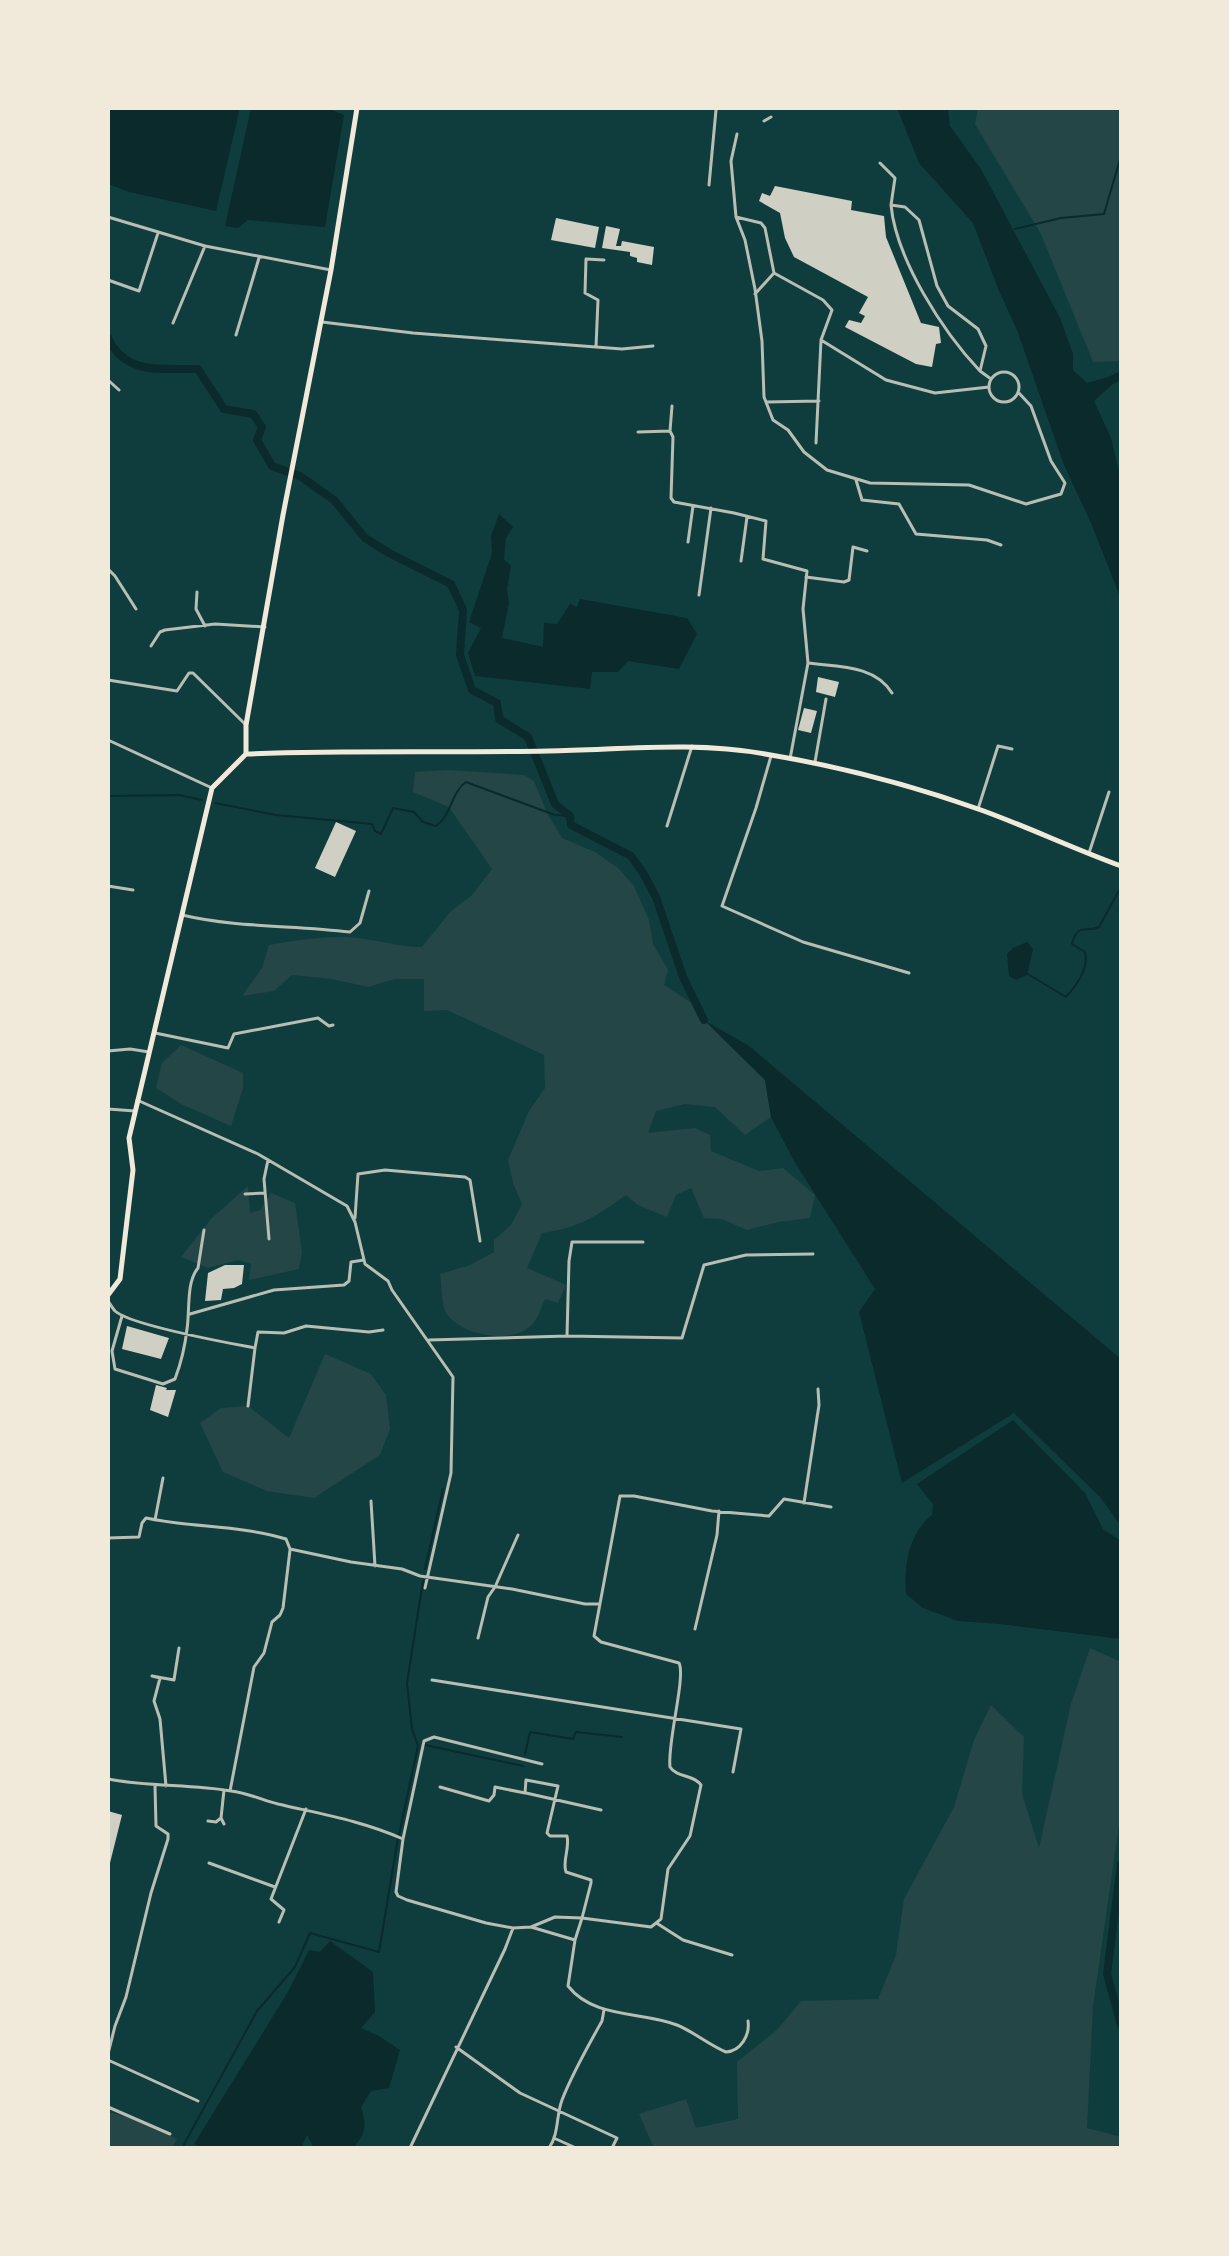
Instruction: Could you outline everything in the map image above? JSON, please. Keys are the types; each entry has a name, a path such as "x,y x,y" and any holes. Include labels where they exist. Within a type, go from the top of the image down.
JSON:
{"main road":[{"path":"246,754 246,725 331,270 357,108"},
{"path":"108,1298 120,1279 133,1170 129,1138 212,788 246,754 335,750 548,751 692,746 771,755 864,773 978,809 1121,866"}],"street":[{"path":"709,185 716,110"},
{"path":"764,121 771,117"},
{"path":"737,134 731,161 736,217 745,240 755,294 766,402 773,420 788,430 804,452 827,470 870,483 969,485 1026,504 1061,494 1065,483 1051,461 1031,406 1018,392"},
{"path":"880,163 895,178 891,205 893,228 920,285 938,319 980,371 991,379"},
{"path":"891,205 905,207 919,220 937,286 948,306 978,329 986,346 980,371"},
{"path":"108,217 205,246 331,270"},
{"path":"736,217 761,223 765,228 774,273 823,300 832,310 821,340 816,443"},
{"path":"108,280 139,291 158,233"},
{"path":"173,323 205,246"},
{"path":"236,335 259,258"},
{"path":"596,347 598,300 585,293 586,259 604,260"},
{"path":"755,294 774,273"},
{"path":"321,322 413,333 622,349 653,346"},
{"path":"821,340 886,380 935,393 989,387"},
{"path":"1010,372 1018,381 1018,392 1010,401 999,401 990,393 989,387 991,379 998,373 1010,372"},
{"path":"108,380 119,390"},
{"path":"766,402 819,401"},
{"path":"672,406 670,431 674,448 671,498 674,502 766,521 763,559 807,571 803,609 808,663 790,759"},
{"path":"638,432 670,431"},
{"path":"856,480 862,500 899,504 916,534 987,540 1001,545"},
{"path":"688,542 693,505"},
{"path":"699,595 711,508"},
{"path":"741,561 748,516"},
{"path":"806,577 849,580 853,547 867,551"},
{"path":"108,569 136,609"},
{"path":"197,592 196,609 205,626"},
{"path":"151,646 160,632 165,630 233,624 265,627"},
{"path":"808,663 860,670 884,679 892,693"},
{"path":"108,680 177,691 189,673 193,673 246,725"},
{"path":"815,764 826,699"},
{"path":"108,740 212,788"},
{"path":"667,826 692,746"},
{"path":"978,809 998,746 1012,749"},
{"path":"771,755 722,906 803,942 909,973"},
{"path":"1088,855 1109,792"},
{"path":"108,886 133,890"},
{"path":"182,915 232,925 305,926 350,932 360,923 369,891"},
{"path":"155,1033 228,1048 234,1034 318,1018 329,1026 333,1025"},
{"path":"108,1051 130,1049 149,1052"},
{"path":"137,1100 268,1160 347,1206 355,1222 365,1264 388,1281 453,1377 451,1473 425,1588"},
{"path":"108,1109 135,1111"},
{"path":"268,1160 265,1193 269,1239"},
{"path":"355,1222 358,1174 385,1170 465,1177 470,1180 480,1241"},
{"path":"245,1194 265,1193"},
{"path":"122,1315 112,1351 115,1369 163,1384 175,1379 187,1334 192,1280 198,1268 204,1230"},
{"path":"567,1336 572,1242 643,1242"},
{"path":"427,1340 567,1336 682,1338 704,1265 746,1255 813,1254"},
{"path":"189,1314 274,1290 344,1285 349,1281 351,1262 364,1260"},
{"path":"108,1298 117,1313 122,1315 187,1334 255,1348"},
{"path":"248,1406 258,1332 284,1333 306,1326 369,1332 383,1330"},
{"path":"804,1503 819,1405 818,1389"},
{"path":"155,1520 163,1478"},
{"path":"542,1764 434,1737 424,1741 403,1839 398,1896 486,1923 513,1928 531,1927 555,1917 651,1927 658,1924 668,1869 690,1836 701,1785 697,1780 674,1773 670,1767 682,1672 679,1663 594,1636 618,1500 620,1496 634,1496 769,1516 784,1499 831,1507"},
{"path":"371,1501 375,1566"},
{"path":"695,1629 717,1535 719,1511"},
{"path":"108,1538 139,1537 146,1518 268,1533 286,1539 290,1549 283,1608 272,1622 264,1653 254,1667 230,1791"},
{"path":"478,1638 488,1597 518,1535"},
{"path":"290,1549 402,1569 427,1577 585,1604 601,1603"},
{"path":"166,1786 160,1719 154,1701 160,1678 152,1676 174,1680 179,1648"},
{"path":"432,1680 741,1729 733,1772"},
{"path":"108,1779 230,1791 380,1829 403,1839"},
{"path":"525,1793 526,1780 558,1786 551,1817 548,1817 547,1833 550,1836 567,1836 566,1872 591,1880 575,1940 568,1986 573,1992 604,2010 669,2023 726,2052 733,2051 745,2041 748,2021"},
{"path":"155,1786 154,1820 156,1826 168,1834 168,1839 108,2057 198,2101"},
{"path":"440,1787 489,1801 495,1787 502,1787 601,1810"},
{"path":"224,1790 221,1818 224,1824"},
{"path":"279,1922 284,1910 272,1902 275,1887 306,1809"},
{"path":"208,1821 216,1822 221,1818"},
{"path":"209,1863 275,1887"},
{"path":"658,1924 683,1940 732,1955"},
{"path":"531,1927 575,1940"},
{"path":"410,2148 513,1928"},
{"path":"549,2148 556,2139 559,2110 567,2087 602,2021 604,2010"},
{"path":"108,2030 114,2031"},
{"path":"456,2047 520,2093 617,2138 612,2148"},
{"path":"108,2107 170,2134"},
{"path":"556,2139 576,2148"}],"shaded area":[{"path":"108,108 240,108 216,211 129,192 108,184"},
{"path":"251,108 326,108 344,115 325,227 248,220 238,228 225,226"},
{"path":"897,108 948,108 950,126 981,169 1060,318 1073,354 1073,370 1087,383 1121,371 1121,380 1094,401 1111,438 1121,480 1121,599 1064,465 1017,330 973,223 919,163"},
{"path":"978,108 1121,108 1121,361 1093,362 1041,234 975,124"},
{"path":"499,514 513,527 506,538 504,559 511,566 507,589 509,603 502,638 543,647 544,623 557,624 570,604 577,607 580,599 687,618 697,634 679,669 628,661 618,672 592,672 590,689 475,676 468,653 481,628 469,622 492,553 491,536"},
{"path":"447,770 524,775 534,781 547,813 562,838 595,852 618,868 634,886 649,920 653,944 668,970 664,985 698,1007 719,1035 765,1080 771,1117 745,1135 715,1107 685,1104 656,1111 648,1133 695,1128 710,1135 711,1151 759,1171 783,1168 815,1195 810,1218 747,1230 722,1219 704,1218 691,1188 676,1195 667,1217 638,1205 626,1195 587,1220 542,1233 527,1268 566,1285 558,1303 545,1299 538,1316 525,1330 494,1336 470,1331 451,1319 444,1307 440,1274 470,1265 494,1252 494,1240 511,1225 522,1204 508,1160 529,1111 545,1088 544,1055 447,1010 424,1011 424,979 395,979 368,987 292,975 274,991 242,996 262,968 269,945 341,937 422,947 450,912 472,895 492,869 449,807 413,792 415,772"},
{"path":"1027,942 1033,949 1027,975 1016,980 1009,976 1007,954"},
{"path":"704,1020 749,1046 1121,1359 1121,1526 1100,1497 1014,1413 902,1483 859,1312 875,1289 794,1161 771,1117 765,1080"},
{"path":"181,1045 243,1073 243,1088 231,1126 181,1104 156,1088 162,1063"},
{"path":"248,1186 250,1213 260,1210 271,1193 295,1203 302,1252 299,1269 249,1280 251,1264 238,1260 208,1268 181,1257 211,1219"},
{"path":"325,1354 371,1374 386,1395 390,1429 380,1455 314,1498 267,1491 223,1472 200,1423 221,1408 248,1406 289,1438"},
{"path":"1013,1420 1085,1493 1103,1529 1121,1541 1121,1639 958,1621 923,1608 906,1594 909,1551 918,1531 932,1515 933,1504 917,1484"},
{"path":"1090,1648 1121,1662 1121,1811 1093,2006 1087,2128 1121,2137 1121,2148 654,2148 639,2114 686,2099 696,2128 738,2119 737,2062 778,2029 801,2001 878,1999 896,1955 904,1899 954,1807 974,1740 991,1705 1024,1737 1022,1794 1039,1848 1071,1704"},
{"path":"330,1941 373,1972 375,2012 361,2028 400,2050 389,2088 371,2091 361,2107 365,2124 361,2138 353,2148 314,2148 307,2135 301,2148 205,2148 194,2144 288,1992 309,1950 320,1952"},
{"path":"108,2112 128,2117 177,2139 172,2148 108,2148"}],"building":[{"path":"775,186 852,201 851,210 884,216 886,237 921,323 939,327 941,343 936,344 932,367 916,364 845,327 849,320 861,323 865,316 859,313 868,297 794,257 785,238 780,213 759,201 762,193 770,196"},
{"path":"556,218 599,227 595,248 551,240"},
{"path":"606,226 620,229 616,246 621,246 622,241 654,247 652,265 637,262 630,252 602,248"},
{"path":"818,677 839,682 835,697 816,692"},
{"path":"804,708 817,711 811,733 798,730"},
{"path":"336,822 356,831 335,877 315,868"},
{"path":"225,1265 244,1265 242,1284 223,1289 221,1300 205,1301 208,1273"},
{"path":"127,1326 169,1338 161,1359 122,1349"},
{"path":"156,1385 166,1390 176,1390 168,1417 150,1410"},
{"path":"108,1811 122,1815 109,1867 108,1867"}],"waterway":[{"path":"1015,229 1061,218 1104,214 1121,156"},
{"path":"108,338 125,359 135,364 158,369 198,369 224,409 253,414 262,427 257,440 272,466 300,476 334,500 365,538 451,584 463,610 460,655 472,690 497,703 499,719 528,737 555,804 570,816 571,825 631,856 643,873 656,897 683,977 704,1020"},
{"path":"215,803 276,815 372,824 375,831 381,834 393,808 414,812 423,822 436,826 466,782 555,815 570,816"},
{"path":"108,796 179,795 202,800"},
{"path":"1026,973 1066,997 1078,982 1086,958 1085,952 1072,944 1074,937 1080,931 1099,927 1121,887"},
{"path":"425,1569 443,1489"},
{"path":"182,2148 257,2011 295,1967 310,1933 379,1952 397,1844 418,1746 412,1729 407,1683 423,1581"},
{"path":"525,1754 530,1732 573,1739 576,1732 622,1737"},
{"path":"425,1745 523,1766"},
{"path":"1121,1864 1107,1974 1121,2025"}]}
